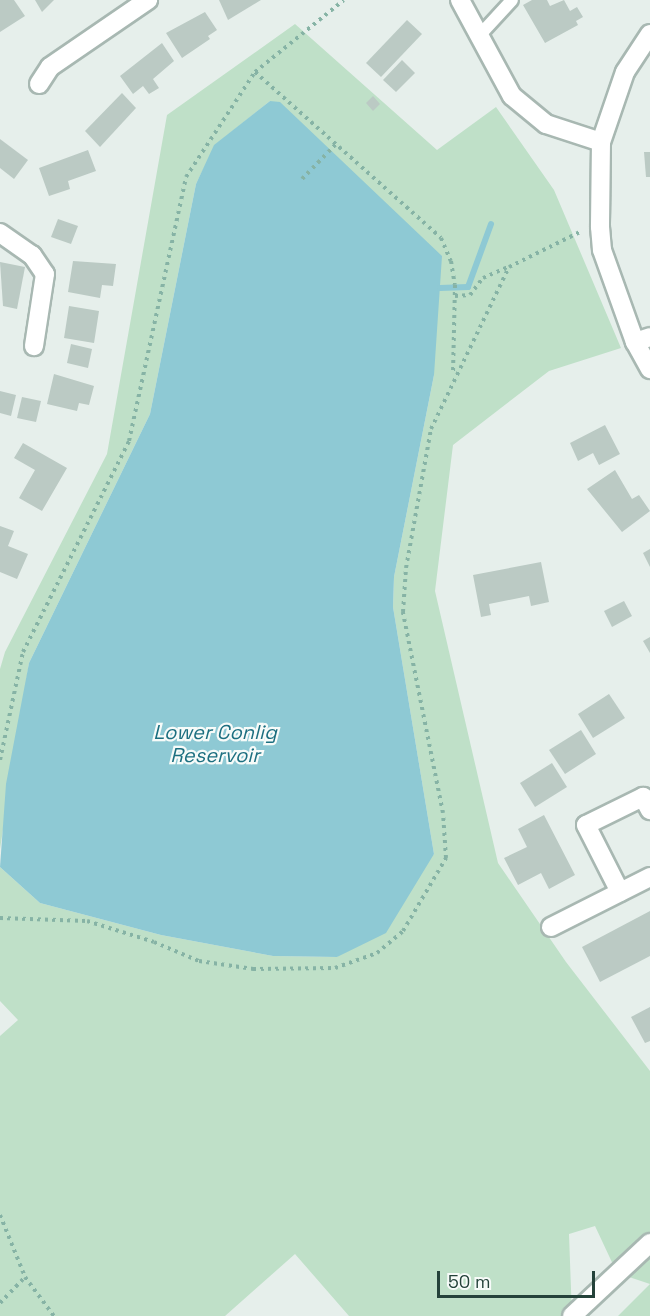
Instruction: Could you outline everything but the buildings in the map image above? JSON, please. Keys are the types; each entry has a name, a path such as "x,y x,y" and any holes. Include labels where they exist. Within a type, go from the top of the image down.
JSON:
{"street":[{"path":"460,0 512,96 546,124 601,142"},
{"path":"39,84 50,68 135,3"},
{"path":"650,34 625,72 601,142 600,227 602,250 643,340 650,369"},
{"path":"0,233 32,255 45,274 34,346"},
{"path":"620,892 586,825 643,796 650,810"},
{"path":"551,927 650,877"},
{"path":"572,1316 650,1243"}],"lane":[{"path":"478,37 512,0"}],"path":[{"path":"0,760 23,652 129,441 186,177 255,72 344,0"},
{"path":"255,72 441,238 451,261 455,285 453,379"},
{"path":"302,179 336,144"},
{"path":"455,294 470,295 483,278 509,267 572,233 600,227"},
{"path":"0,918 87,921 199,961 253,969 335,968 377,953 403,932 446,858 443,813 403,612 406,568 431,429 453,379 509,267"},
{"path":"0,1215 24,1277 54,1316"},
{"path":"0,1303 24,1277"}],"green space":[{"path":"295,24 437,150 496,107 554,190 621,348 549,371 453,445 435,591 498,863 566,962 650,1071 650,1284 617,1273 595,1226 569,1234 572,1316 349,1316 295,1254 225,1316 0,1316 0,1036 18,1020 0,1001 0,867 40,903 161,935 273,956 337,957 434,854 393,607 394,577 434,375 270,101 215,145 196,184 150,414 29,663 0,849 0,669 5,652 107,454 167,115"},
{"path":"650,1284 650,1316 618,1316"}],"water":[{"name":"Lower Conlig Reservoir","path":"270,101 280,102 442,256 434,375 394,577 393,607 434,854 386,933 337,957 273,956 161,935 40,903 0,867 6,784 29,663 150,414 196,184 214,145"}],"waterway":[{"path":"440,288 468,287 491,224"}]}
